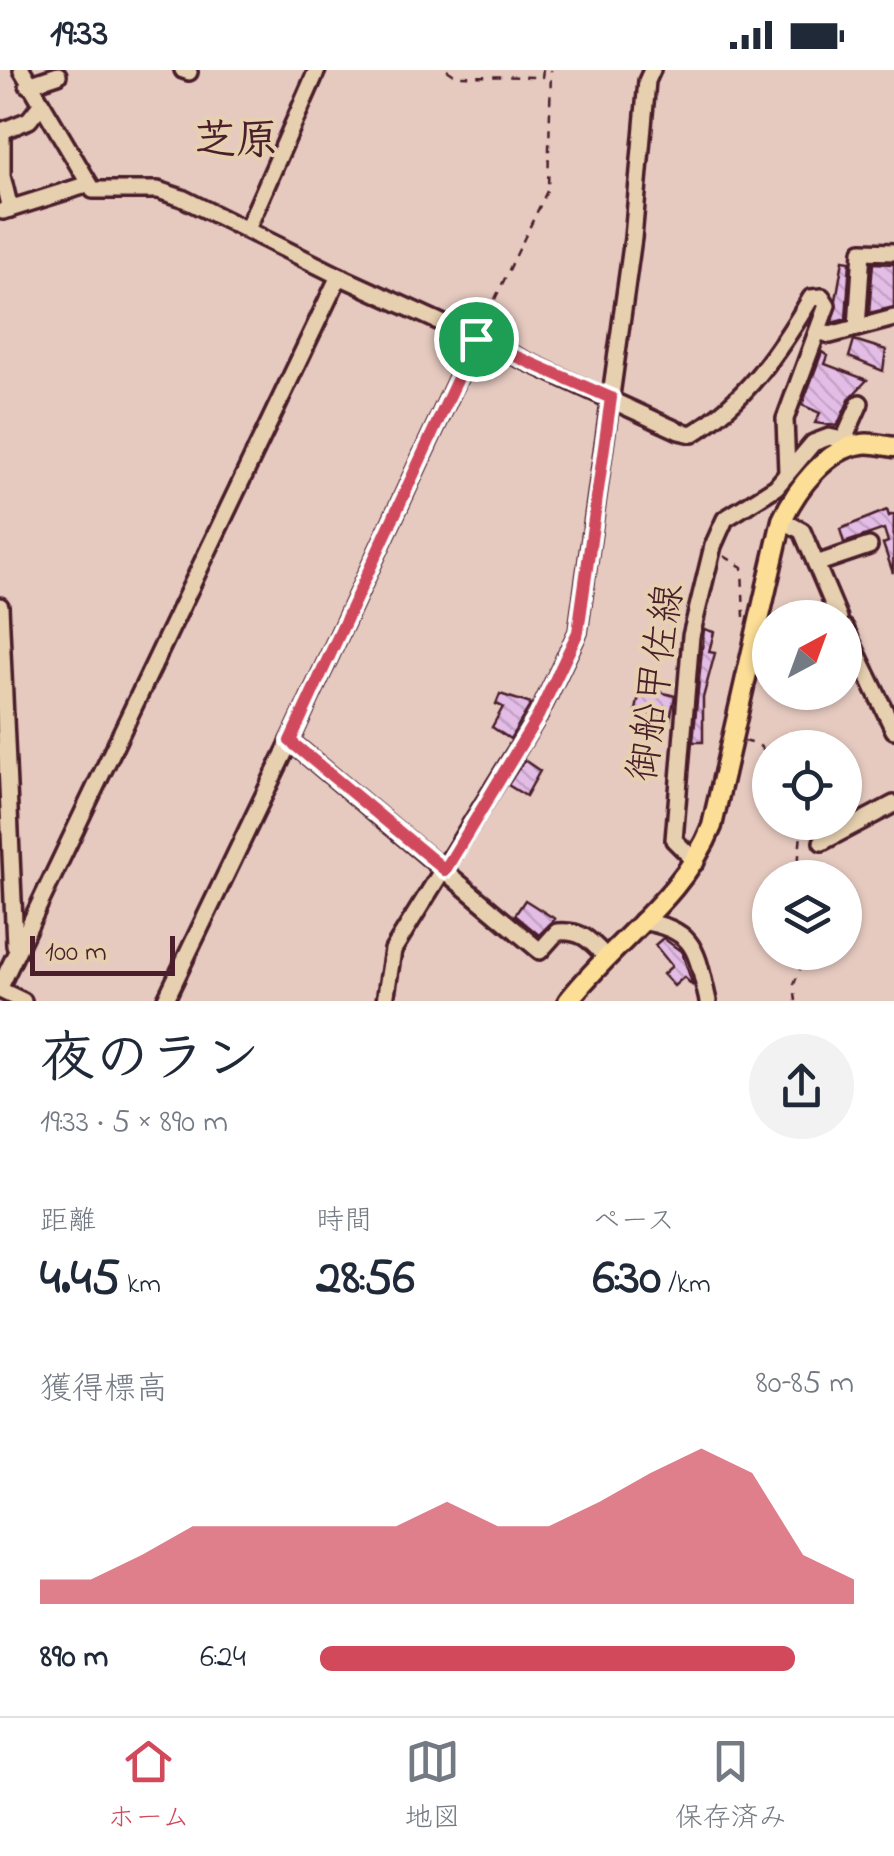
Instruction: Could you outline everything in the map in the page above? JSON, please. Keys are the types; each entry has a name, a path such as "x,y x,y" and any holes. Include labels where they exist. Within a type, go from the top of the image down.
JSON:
{"main road":[{"name":"御船甲佐線","path":"853,440 894,447"},
{"path":"764,600 782,520 804,484 853,440"},
{"path":"576,998 606,956 696,862 712,826 752,651"}],"street":[{"path":"248,228 317,70"},
{"path":"385,1001 393,950 538,716 578,632 633,238 647,81 652,70"},
{"path":"58,76 25,77 93,190 158,190 248,228 338,276 692,434 752,384 811,298 822,297 827,306 820,330 785,419 788,471 804,484"},
{"path":"40,106 30,120 2,131 5,210 89,184"},
{"path":"857,328 862,251 894,252"},
{"path":"23,1001 0,989 15,949 338,276"},
{"path":"820,330 830,335 894,318"},
{"path":"165,1001 476,339"},
{"path":"853,440 860,403"},
{"name":"御船甲佐線","path":"696,862 674,840 686,674 713,553 725,519 776,486 813,443 853,440"},
{"path":"782,520 802,531 832,600"},
{"path":"816,564 869,546"},
{"path":"0,606 15,949"},
{"path":"862,661 894,730"},
{"path":"876,688 894,680"},
{"path":"290,741 540,952 558,932 572,931 586,936 606,956"},
{"path":"822,842 894,804"},
{"path":"641,921 671,926 686,936 693,945 708,1001"}],"path":[{"path":"446,70 456,76 542,77 543,70"},
{"path":"476,339 548,189 551,70"},
{"path":"713,553 742,567 744,618 752,619"},
{"path":"732,739 752,743"},
{"path":"796,1001 794,984 800,970"}],"building":[{"path":"843,260 850,261 846,319 832,323"},
{"path":"873,263 894,264 894,307 869,313"},
{"path":"854,340 886,350 883,371 849,357"},
{"path":"822,352 828,356 825,364 867,380 850,398 837,426 815,423 820,413 802,405"},
{"path":"887,510 889,516 894,514 893,573 883,544 888,542 884,529 844,543 840,529"},
{"path":"704,629 714,632 709,652 715,653 703,698 703,742 693,742"},
{"path":"641,687 675,696 670,719 636,710"},
{"path":"500,694 531,704 510,739 492,727 503,707 496,704"},
{"path":"524,760 540,771 526,796 508,785"},
{"path":"525,900 555,919 539,935 515,915"},
{"path":"663,938 682,952 693,986 684,977 674,986 663,974 672,966 655,945"}],"district":[{"name":"芝原","path":"236,142"}],"route":[{"path":"476,339 611,398 606,456 578,632 538,716 445,870 290,741 476,339"}]}
